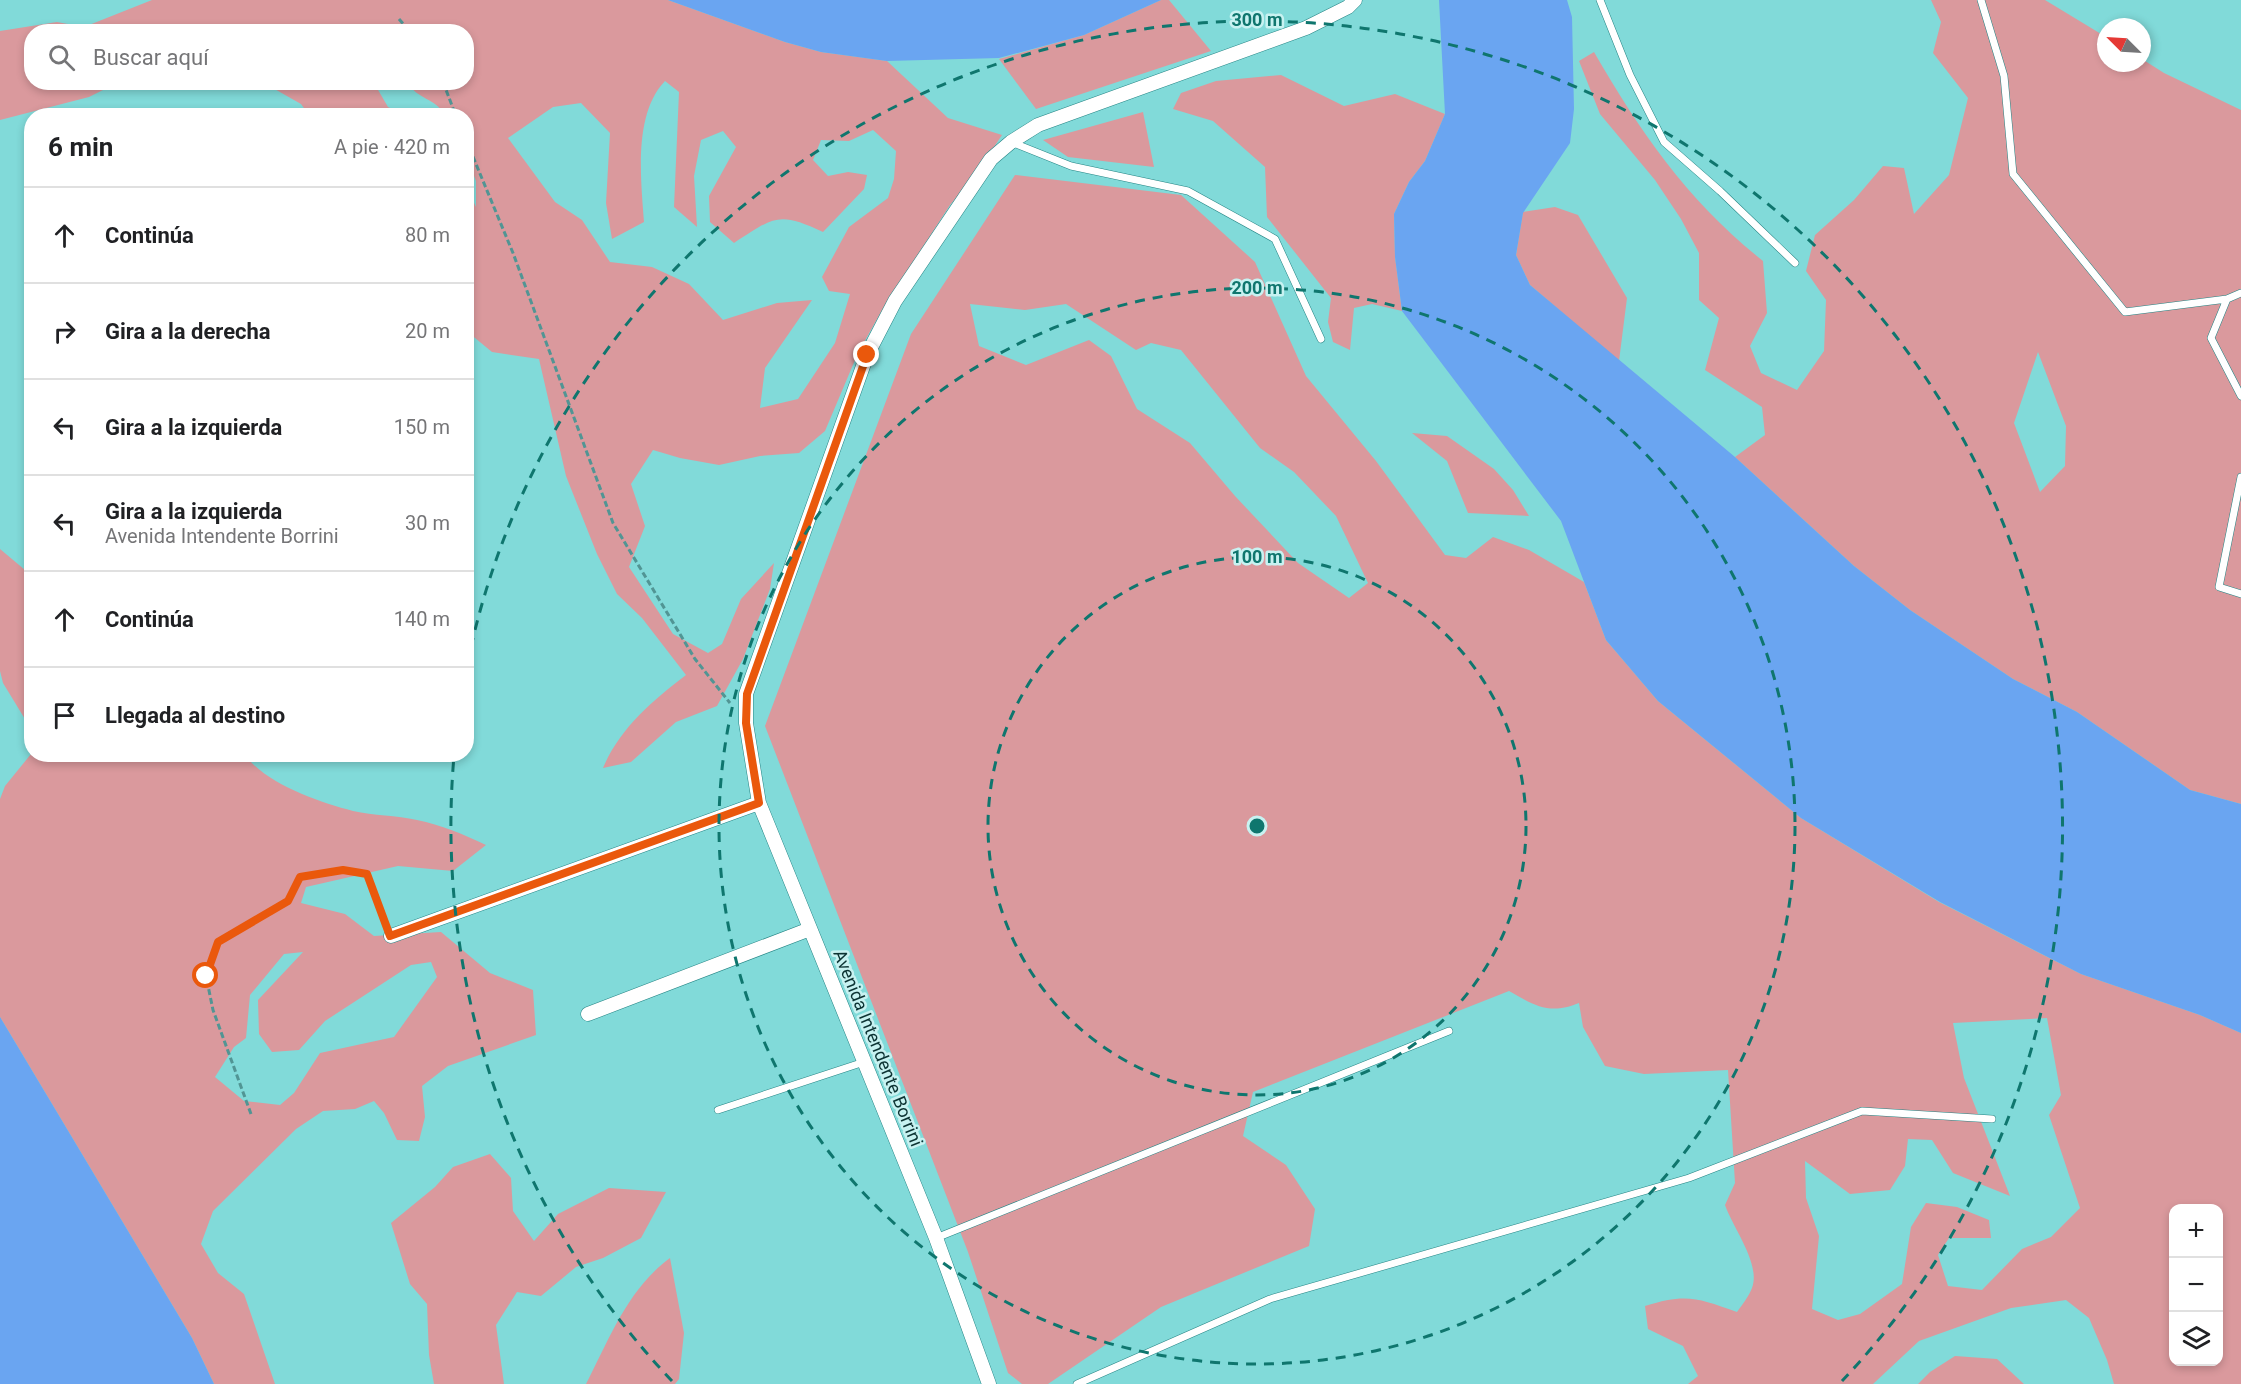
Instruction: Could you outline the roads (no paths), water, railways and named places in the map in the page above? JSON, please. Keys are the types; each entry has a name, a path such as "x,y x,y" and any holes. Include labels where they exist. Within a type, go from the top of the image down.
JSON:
{"street":[{"name":"Avenida Intendente Borrini","path":"989,1384 936,1238 759,803 746,723 747,694 867,355 895,301 991,159 1011,142 1038,125 1306,28 1348,7 1355,0"},
{"path":"390,936 759,803"},
{"path":"588,1014 810,928"}],"lane":[{"path":"1600,0 1630,75 1664,142 1720,191 1795,263"},
{"path":"1982,0 2004,76 2013,174 2125,312 2227,299 2241,293"},
{"path":"1011,142 1071,166 1188,191 1275,239 1321,339"},
{"path":"2227,299 2211,338 2241,396"},
{"path":"2241,477 2219,587 2241,594"},
{"path":"936,1238 1449,1031"},
{"path":"718,1110 864,1062"},
{"path":"1077,1384 1270,1299 1689,1178 1862,1111 1992,1119"}],"water":[{"path":"668,0 1161,0 1084,35 999,58 887,61 821,52 785,42"},
{"path":"1439,0 1567,0 1572,17 1574,109 1570,143 1523,213 1516,255 1530,285 1735,457 1854,566 1910,610 2013,679 2077,712 2190,790 2241,804 2241,1033 2200,1015 2081,974 1940,902 1801,818 1658,701 1606,640 1561,521 1402,311 1395,257 1394,214 1409,182 1425,161 1445,114"},
{"path":"0,1017 192,1338 214,1384 0,1384"}]}
